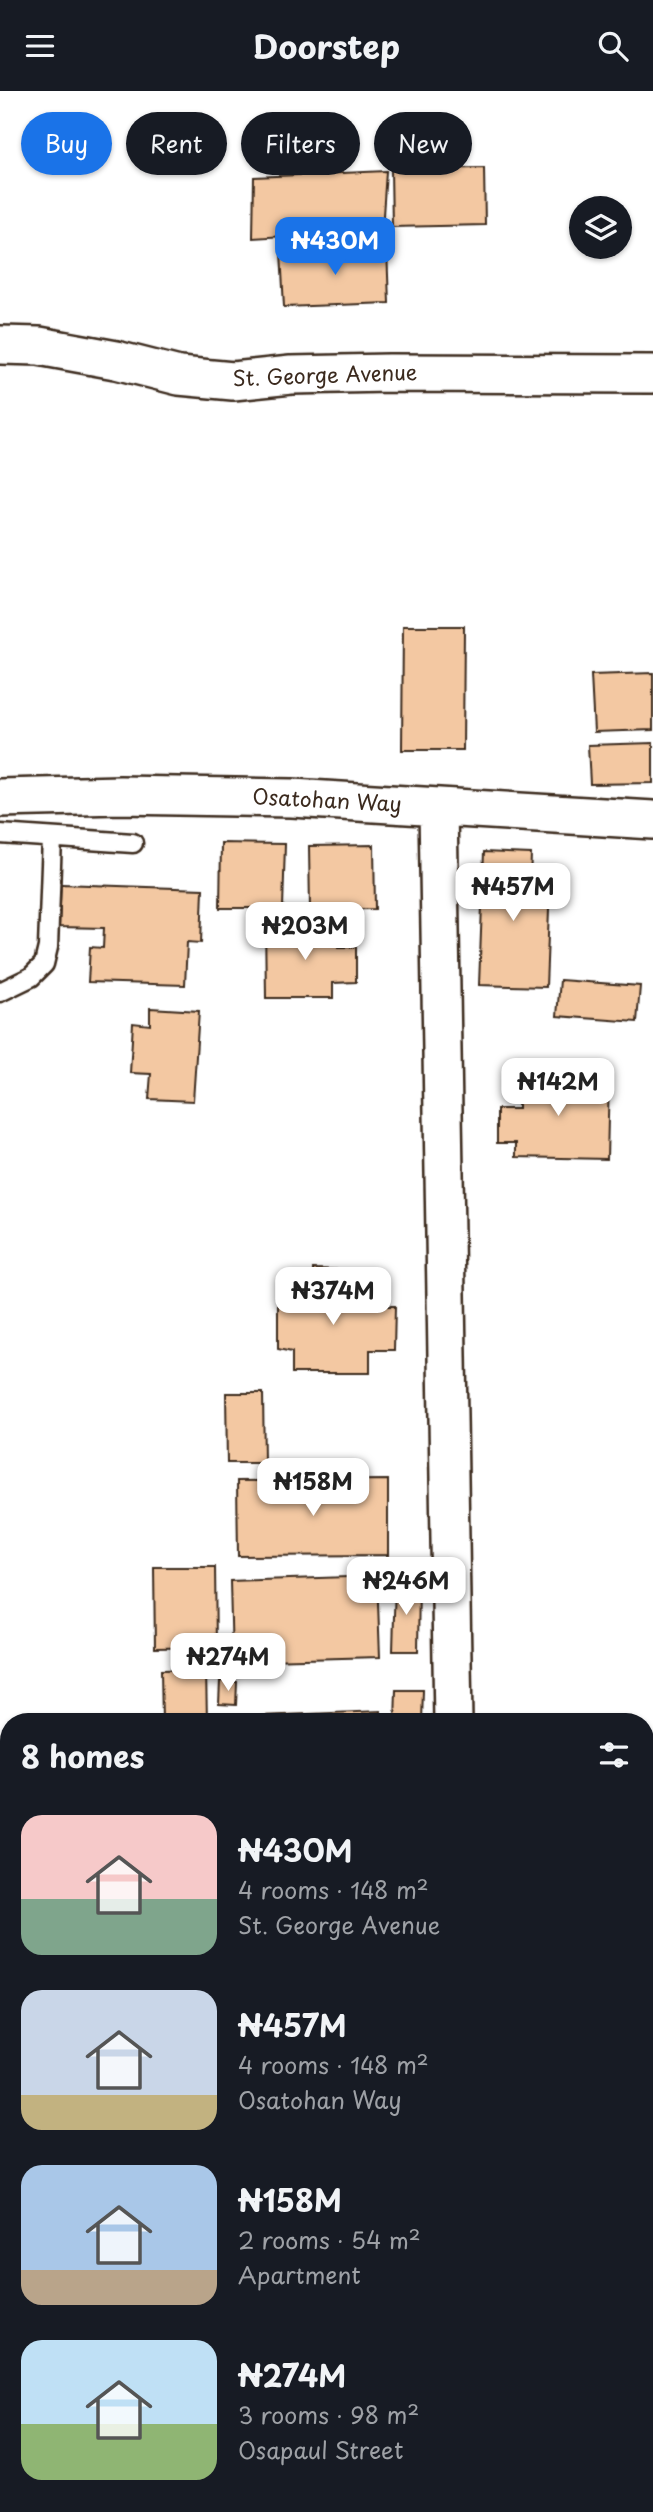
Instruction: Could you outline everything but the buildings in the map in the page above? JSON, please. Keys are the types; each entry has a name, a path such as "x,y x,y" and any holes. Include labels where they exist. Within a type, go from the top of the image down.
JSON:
{"street":[{"name":"St. George Avenue","path":"0,345 39,346 116,360 179,376 233,381 291,375 485,372 653,375"},
{"name":"Osatohan Way","path":"0,798 120,795 292,798 653,820"},
{"path":"438,807 453,1713"}],"lane":[{"path":"0,834 133,843"},
{"path":"0,992 31,977 44,964 48,947 51,838"}]}
